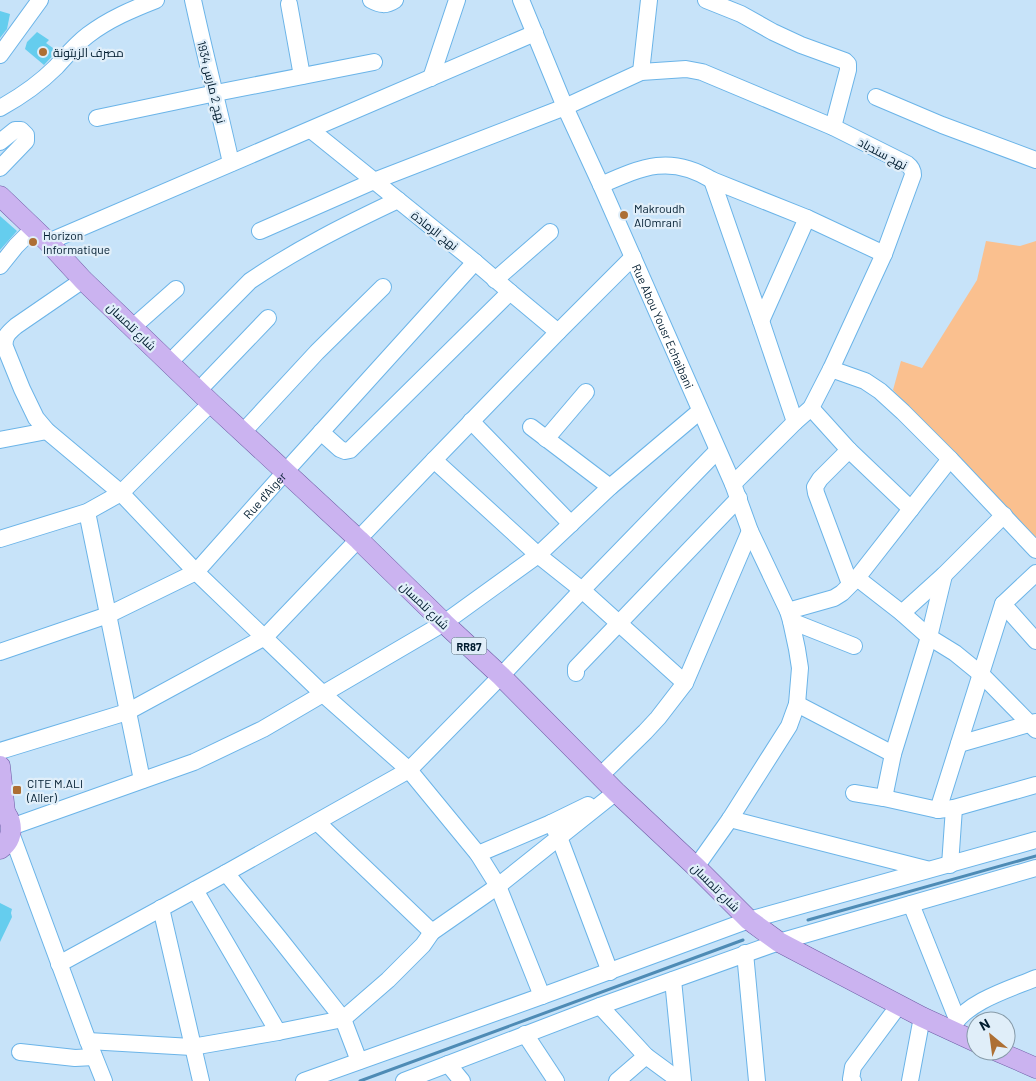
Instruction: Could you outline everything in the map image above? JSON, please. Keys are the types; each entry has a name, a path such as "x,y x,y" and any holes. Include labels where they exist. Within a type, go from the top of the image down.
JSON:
{"main road":[{"name":"شارع تلمسان","path":"0,196 48,242 83,280 205,397 359,540 501,676 616,792 749,920 779,942 898,1005 922,1017 954,1025 966,1034"},
{"path":"0,766 4,832"},
{"path":"1016,1059 1036,1068"}],"street":[{"path":"0,55 40,0"},
{"path":"0,108 14,101 33,87 87,35 132,9 156,0"},
{"name":"نهج 2 مارس 1934","path":"193,0 231,163"},
{"path":"371,0 384,5 395,0"},
{"path":"431,78 457,0"},
{"name":"Rue Abou Yousr Echaibani","path":"521,0 565,107 736,491 750,531 790,616 797,648 800,668 797,704 789,726 730,819 696,867"},
{"path":"641,72 649,0"},
{"path":"706,0 742,14 792,41 846,61 848,70 833,127"},
{"path":"289,4 302,76"},
{"path":"48,242 535,33"},
{"path":"97,118 374,62"},
{"name":"نهج سندباد","path":"260,231 374,181 565,107 641,72 686,69 702,72 833,127 910,166 913,175 884,254 832,369 811,408 795,422 736,491 576,668 576,673"},
{"path":"876,97 942,125 1036,160"},
{"path":"0,142 15,130 21,130 26,135 26,140 0,168"},
{"name":"نهج الرمادة","path":"311,130 475,262 558,332"},
{"path":"601,185 631,172 655,166 678,165 807,218 884,254"},
{"path":"712,180 795,422"},
{"path":"170,362 250,280 331,232 398,200"},
{"path":"761,321 807,218"},
{"path":"0,266 33,229"},
{"path":"495,280 550,232"},
{"path":"0,750 127,712 265,637 471,421 633,258"},
{"name":"Rue d'Aiger","path":"0,652 108,615 196,572 475,262"},
{"path":"83,280 16,326 9,332 4,341 36,418 48,432 121,493 196,572 323,694 409,770 478,854 498,886 542,996"},
{"path":"243,432 318,352 383,287"},
{"path":"133,327 176,289"},
{"path":"321,432 340,449 350,450 510,292"},
{"path":"0,539 87,512 121,493 205,397 268,318"},
{"path":"832,369 865,381 880,391 950,459 1036,550"},
{"path":"546,439 586,392"},
{"path":"811,408 849,450 911,509"},
{"path":"104,1081 60,964 4,832 194,762 263,729 444,623 538,555 610,487 700,411"},
{"path":"471,421 571,524"},
{"path":"531,427 610,487"},
{"path":"0,440 48,432"},
{"path":"849,450 820,478 815,487 853,581 902,613 930,637 955,653 982,675 1034,725"},
{"path":"60,964 409,770 718,451"},
{"path":"790,616 842,593 950,459"},
{"path":"434,460 538,555 582,590 685,683"},
{"path":"87,512 142,780"},
{"path":"902,613 944,575 1004,515"},
{"path":"600,776 658,718 685,683 750,531"},
{"path":"950,865 946,809 959,744 1003,604 1036,573"},
{"path":"884,798 893,754 930,637 944,575"},
{"path":"1003,604 1036,641"},
{"path":"790,616 854,646"},
{"path":"797,704 893,754"},
{"path":"959,744 1034,725"},
{"path":"854,793 946,809 1036,785"},
{"path":"88,1041 192,1047 343,1020 418,951 432,932 498,886 555,830 616,792"},
{"path":"730,819 928,870"},
{"path":"317,822 432,932"},
{"path":"478,854 555,830"},
{"path":"555,830 610,972"},
{"path":"304,1081 610,972 749,920 1036,840"},
{"path":"226,873 343,1020 359,1061"},
{"path":"404,1081 745,953 910,904 1035,873"},
{"path":"195,890 278,1032"},
{"path":"910,904 954,1025 969,1008 983,1000 1036,978"},
{"path":"162,908 200,1081"},
{"path":"745,953 758,1081"},
{"path":"673,980 682,1081"},
{"path":"853,1081 853,1067 898,1005"},
{"path":"600,1006 646,1056 682,1081"},
{"path":"910,1081 922,1017"},
{"path":"525,1034 556,1081"},
{"path":"20,1052 76,1058 94,1057"},
{"path":"622,1079 646,1056"},
{"path":"448,1064 462,1081"}],"shaded area":[{"path":"986,241 1020,246 1036,241 1036,544 893,390 901,361 922,368 977,280"}],"building":[{"path":"0,11 10,14 7,29 0,38"},
{"name":"مصرف الزيتونة","path":"37,32 49,40 46,43 57,51 44,65 25,49 27,42"},
{"path":"0,216 17,231 0,250"},
{"path":"0,903 12,909 12,917 0,942"}],"waterway":[{"path":"808,920 1036,856"},
{"path":"360,1081 743,940"}],"place":[{"name":"مصرف الزيتونة","path":"43,52"},
{"name":"Makroudh AlOmrani","path":"624,215"},
{"name":"Horizon Informatique","path":"33,242"},
{"name":"CITE M.ALI (Aller)","path":"17,790"}]}
